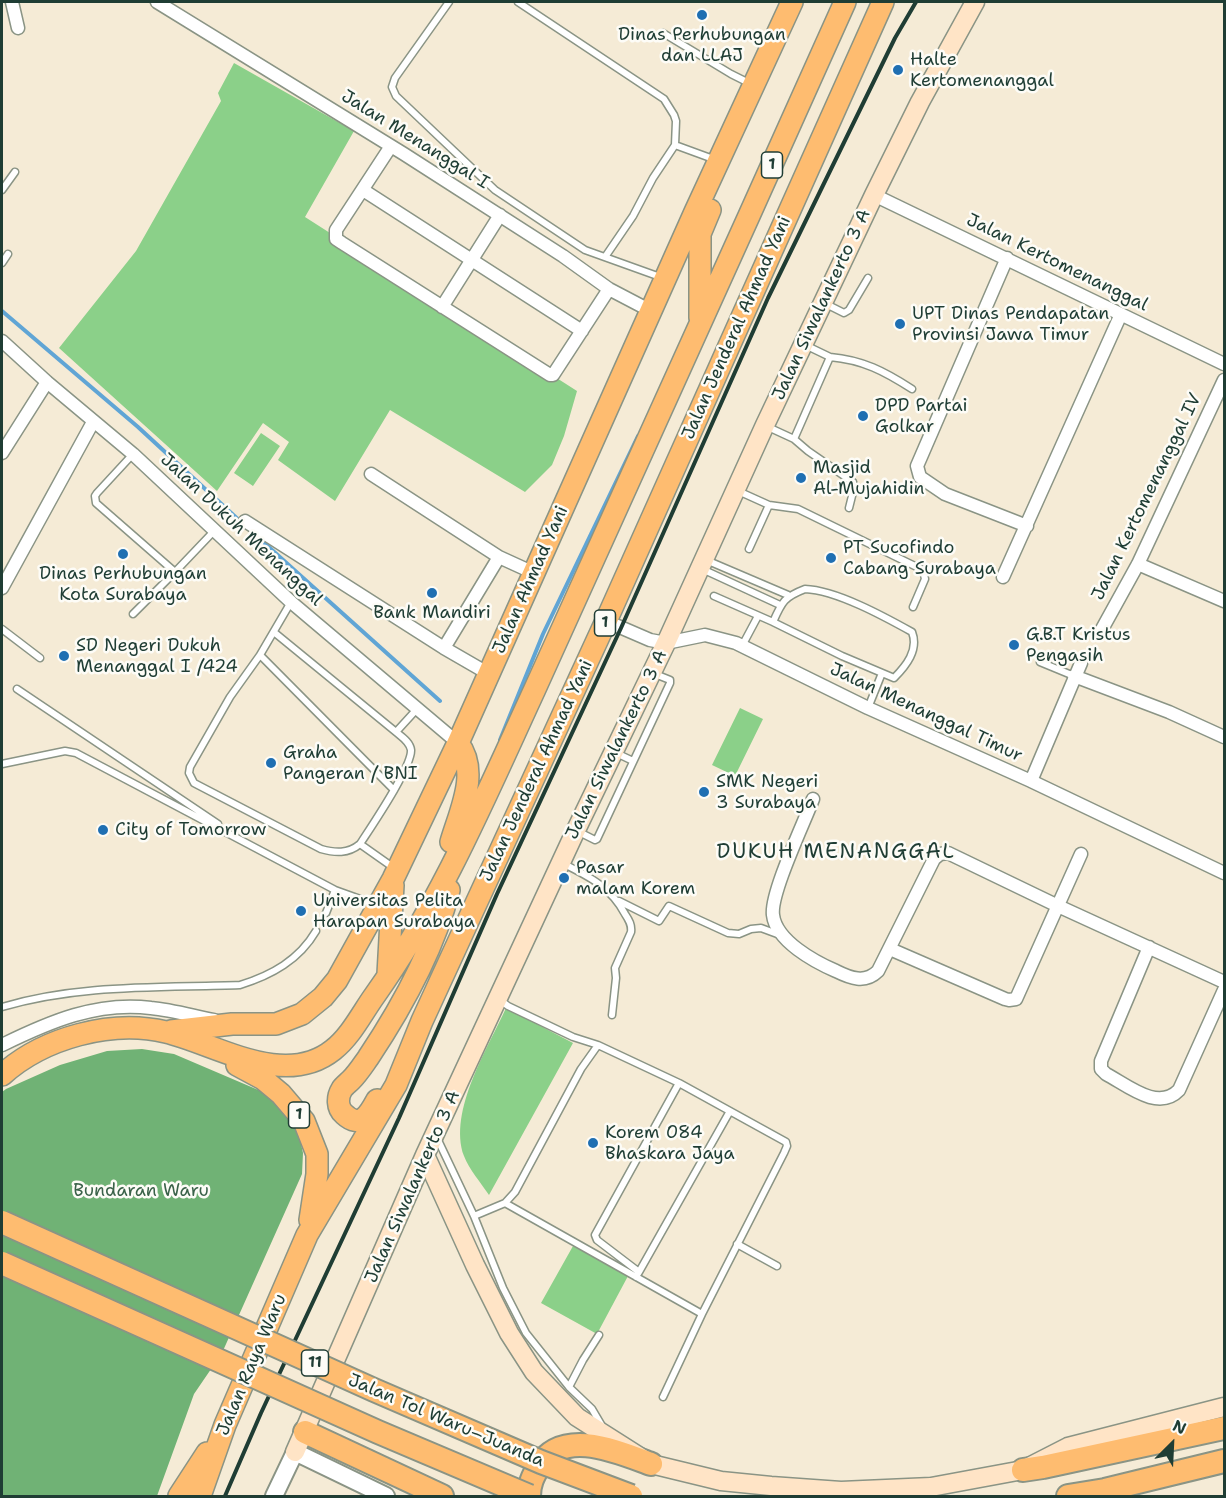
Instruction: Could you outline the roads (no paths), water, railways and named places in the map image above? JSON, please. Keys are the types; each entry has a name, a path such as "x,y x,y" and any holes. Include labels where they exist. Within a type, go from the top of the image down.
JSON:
{"highway":[{"name":"Jalan Ahmad Yani","path":"164,1031 232,1024 276,1024 302,1014 323,998 337,980 395,875 458,743 792,2"},
{"name":"Jalan Jenderal Ahmad Yani","path":"198,1042 249,1061 270,1065 313,1061 331,1051 346,1037 388,977 436,898 496,774 700,328 845,2"},
{"name":"Jalan Jenderal Ahmad Yani","path":"307,1235 396,1085 422,1021 606,621 883,2"},
{"path":"700,328 700,234 757,105 753,85"},
{"path":"436,898 446,857 465,798 468,778 466,758 458,743"},
{"path":"422,1021 368,1116 362,1120 355,1120 341,1112 338,1099 342,1089 362,1067 376,1046 431,946 449,890 452,865"},
{"path":"388,977 395,875"},
{"name":"1","path":"9,1063 50,1044 102,1030 126,1028 164,1031 198,1042 263,1079 281,1094 304,1121 317,1154 307,1235"},
{"name":"Jalan Tol Waru–Juanda","path":"2,1222 374,1390 541,1462 631,1497"},
{"name":"Jalan Raya Waru","path":"200,1497 225,1425 307,1235"},
{"name":"Jalan Tol Waru–Juanda","path":"2,1263 378,1432 529,1497"},
{"path":"179,1497 225,1425"},
{"path":"1023,1470 1224,1428"},
{"path":"300,1442 442,1497"},
{"path":"529,1497 532,1478 544,1458 562,1446 593,1446 651,1464"},
{"path":"1068,1497 1224,1461"}],"main road":[{"name":"Jalan Siwalankerto 3 A","path":"300,1442 425,1155 576,830 653,672 765,425 873,195 920,102 975,2"},
{"path":"425,1155 509,1333 534,1372 577,1417 651,1464 721,1481 841,1491 931,1487 1023,1470 1068,1447 1224,1407"}],"street":[{"path":"12,2 18,28"},
{"name":"Jalan Menanggal I","path":"157,2 392,146 563,256 609,289 651,311"},
{"path":"392,146 336,230 336,239 550,375 553,375 609,289"},
{"path":"363,190 582,331"},
{"name":"Jalan Kertomenanggal","path":"873,195 1224,364"},
{"path":"442,308 500,215"},
{"path":"1007,258 917,466 920,477 945,494 1027,526"},
{"path":"1004,577 1121,314"},
{"name":"Jalan Dukuh Menanggal","path":"2,341 93,422 133,454 291,602 458,743"},
{"name":"Jalan Kertomenanggal IV","path":"1101,631 1138,564 1224,380"},
{"path":"2,453 47,382"},
{"path":"2,588 93,422"},
{"path":"371,474 499,557 534,573"},
{"path":"245,520 444,648 489,674"},
{"path":"444,648 499,557"},
{"path":"1138,564 1224,601"},
{"name":"Jalan Menanggal Timur","path":"606,621 650,640 666,643 705,635 742,646 868,708 1031,781 1224,873"},
{"path":"1031,781 1081,663"},
{"path":"1074,676 1169,712 1224,737"},
{"path":"813,799 774,901 773,915 782,936 809,957 851,978 873,977 882,966 934,859 940,854 948,853 1224,982"},
{"path":"890,949 1012,1000 1018,996 1081,854"},
{"path":"1149,947 1101,1060 1100,1066 1106,1074 1158,1100 1174,1095 1179,1090 1224,990"},
{"path":"2,1045 49,1022 83,1012 110,1008 150,1008 232,1024"},
{"path":"300,1442 379,1495"},
{"name":"Jalan Siwalankerto 3 A","path":"274,1497 300,1442"}],"lane":[{"path":"449,2 395,78 392,87 396,96 495,190 585,250 666,279"},
{"path":"518,2 664,99 674,115 676,121 675,146 633,216 605,257"},
{"path":"663,33 753,85"},
{"path":"675,146 719,161"},
{"path":"2,190 15,172"},
{"path":"2,263 8,254"},
{"path":"823,302 844,313 849,310 868,278"},
{"path":"803,344 830,357 860,361 888,373 912,388"},
{"path":"794,439 830,357"},
{"path":"765,425 794,439 808,452 853,482 854,488 849,508"},
{"path":"133,454 97,493 96,503 176,572"},
{"path":"735,490 769,505 798,509 923,570 925,579 913,607"},
{"path":"749,549 769,505"},
{"path":"133,614 215,530"},
{"path":"701,563 788,595"},
{"path":"701,563 780,605"},
{"path":"714,596 894,678 907,664 914,649 915,639 912,632 840,597 820,591 805,589 788,595 780,605 773,622"},
{"path":"275,633 409,743 410,756 394,790 360,844 354,849 333,853 321,849 194,783 191,778 190,767 230,697 275,633 291,602"},
{"path":"742,646 758,616"},
{"path":"2,629 40,658"},
{"path":"260,655 394,790"},
{"path":"1040,662 1074,676"},
{"path":"576,830 594,840 597,839 670,681 653,672"},
{"path":"868,708 882,673"},
{"path":"17,689 245,842"},
{"path":"396,732 418,708"},
{"path":"2,764 65,751 76,753 335,890 378,906"},
{"path":"614,752 633,761"},
{"path":"360,844 395,875"},
{"path":"561,862 594,879 619,901 659,921 669,906 728,933 739,934 761,928 782,936"},
{"path":"326,913 335,890"},
{"path":"612,1015 615,968 631,932 631,926 619,901"},
{"path":"2,1007 65,992 240,985 280,969 308,945 316,931"},
{"path":"498,998 508,1006 573,1038 598,1045 679,1083 783,1139 786,1146 663,1397"},
{"path":"474,1216 505,1203 515,1192 581,1069 598,1045"},
{"path":"637,1275 597,1240 596,1235 679,1083"},
{"path":"637,1275 730,1111"},
{"path":"436,1134 526,1333 569,1387 591,1409 609,1436"},
{"path":"505,1203 637,1275 702,1314"},
{"path":"737,1245 777,1266"},
{"path":"569,1387 599,1335"}],"waterway":[{"path":"2,311 138,427 242,523"},
{"path":"500,740 543,634 638,436"},
{"path":"252,532 440,701"}],"railway":[{"path":"225,1496 261,1413 399,1118 497,894 621,628 768,298 895,38 916,2"}],"place":[{"name":"Dinas Perhubungan dan LLAJ","path":"702,15"},
{"name":"Halte Kertomenanggal","path":"898,70"},
{"name":"UPT Dinas Pendapatan Provinsi Jawa Timur","path":"900,324"},
{"name":"DPD Partai Golkar","path":"863,416"},
{"name":"Masjid Al-Mujahidin","path":"801,478"},
{"name":"Dinas Perhubungan Kota Surabaya","path":"123,554"},
{"name":"PT Sucofindo Cabang Surabaya","path":"831,558"},
{"name":"Bank Mandiri","path":"432,593"},
{"name":"G.B.T Kristus Pengasih","path":"1014,645"},
{"name":"SD Negeri Dukuh Menanggal I /424","path":"64,656"},
{"name":"Graha Pangeran / BNI","path":"271,763"},
{"name":"SMK Negeri 3 Surabaya","path":"704,792"},
{"name":"City of Tomorrow","path":"103,830"},
{"name":"Pasar malam Korem","path":"564,878"},
{"name":"Universitas Pelita Harapan Surabaya","path":"301,911"},
{"name":"Korem 084 Bhaskara Jaya","path":"593,1143"}],"district":[{"name":"DUKUH MENANGGAL","path":"836,853"}],"park label":[{"name":"Bundaran Waru","path":"141,1191"}]}
